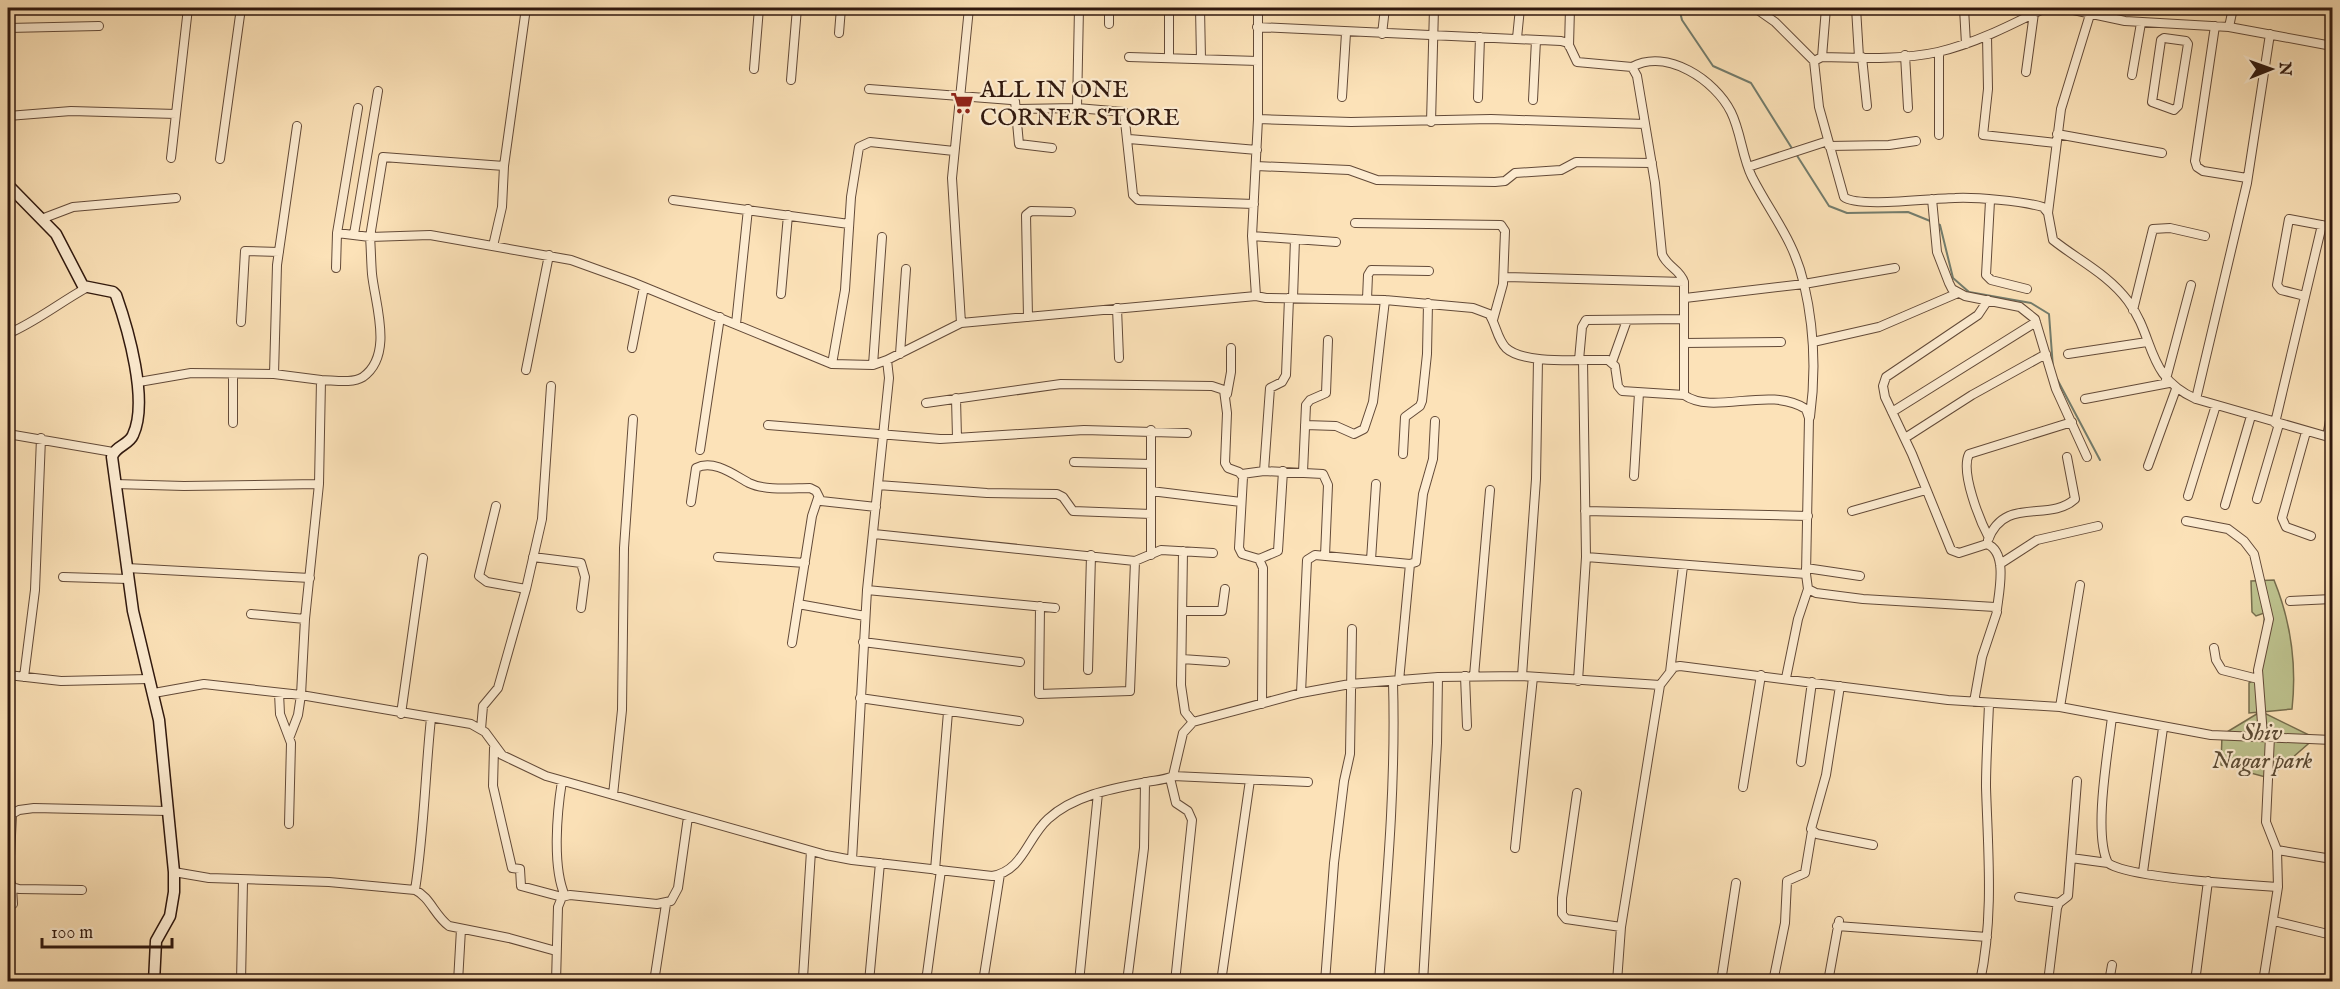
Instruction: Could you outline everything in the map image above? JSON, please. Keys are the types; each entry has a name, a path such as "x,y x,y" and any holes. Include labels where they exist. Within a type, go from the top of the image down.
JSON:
{"street":[{"path":"171,158 188,8"},
{"path":"220,159 241,8"},
{"path":"493,246 502,207 504,166 526,8"},
{"path":"754,69 759,8"},
{"path":"791,80 796,8"},
{"path":"839,33 841,8"},
{"path":"961,323 952,178 969,8"},
{"path":"1077,108 1079,8"},
{"path":"1109,8 1109,24"},
{"path":"1169,8 1169,58"},
{"path":"1200,8 1201,59"},
{"path":"1256,296 1252,236 1258,118 1258,8"},
{"path":"1382,34 1385,8"},
{"path":"1431,122 1434,8"},
{"path":"1518,38 1520,8"},
{"path":"1570,8 1569,46 1574,59 1582,63 1632,67 1647,61 1669,62 1697,76 1711,87 1732,114 1748,167 1781,224 1804,284 1813,342 1809,418 1806,571 1808,589 1794,634 1786,678"},
{"path":"1755,8 1775,22 1814,61 1814,87 1839,185 1847,200 1970,198 2038,205 2048,213"},
{"path":"1822,57 1826,8"},
{"path":"1856,8 1867,106"},
{"path":"1964,8 1966,44"},
{"path":"2064,8 2092,11 2141,22 2229,27 2332,46"},
{"path":"2229,27 2233,8"},
{"path":"1814,61 1822,57 1940,52 1987,36 2040,10"},
{"path":"2025,72 2040,10"},
{"path":"2092,11 2069,81 2057,139 2048,213 2053,240 2098,271 2133,310 2167,381 2176,389 2196,399 2330,437 2332,410"},
{"path":"2132,75 2141,22"},
{"path":"2174,40 2175,24"},
{"path":"8,28 99,26"},
{"path":"2215,26 2195,161 2197,167 2203,171 2247,178"},
{"path":"1257,27 1346,33 1518,38 1561,41 1569,46"},
{"path":"1342,97 1346,33"},
{"path":"2196,399 2247,178 2270,34"},
{"path":"1987,36 1988,89 1983,135 2057,139 2162,153"},
{"path":"1478,98 1480,37"},
{"path":"1533,100 1536,40"},
{"path":"2161,40 2174,40 2186,41 2188,45 2178,106 2175,110 2153,105 2152,100 2161,40"},
{"path":"1939,135 1940,52"},
{"path":"1905,55 1908,108"},
{"path":"1129,57 1258,61"},
{"path":"1632,67 1637,76 1652,164 1662,254 1668,264 1681,275 1684,282 1684,395"},
{"path":"869,89 1015,101 1018,109 1019,144 1052,148"},
{"path":"354,234 378,91"},
{"path":"336,268 337,233 358,108"},
{"path":"1018,109 1121,110 1126,116 1135,198 1154,202 1254,204"},
{"path":"8,116 71,111 176,114"},
{"path":"1258,118 1431,122 1491,119 1645,124"},
{"path":"274,374 279,252 297,126"},
{"path":"1129,139 1257,150"},
{"path":"1748,167 1813,145 1828,143 1889,145 1916,141"},
{"path":"832,364 845,290 849,224 861,144 870,142 954,151"},
{"path":"139,382 191,373 274,374 321,380 352,380 363,376 377,355 380,336 370,237 384,157 504,166"},
{"path":"1256,166 1349,170 1377,180 1495,182 1505,181 1515,173 1560,170 1576,162 1652,164"},
{"path":"8,185 44,218 64,245 86,288"},
{"path":"44,218 72,207 176,198"},
{"path":"1932,199 1940,264 1949,283 1958,293 2020,307 2036,322 2056,389 2087,457"},
{"path":"673,200 849,224"},
{"path":"1990,201 1986,276 1991,280 2027,289"},
{"path":"736,324 748,209"},
{"path":"1028,317 1026,215 1032,211 1071,212"},
{"path":"781,294 788,215"},
{"path":"2305,296 2281,290 2277,285 2289,219 2332,227"},
{"path":"1355,223 1501,225 1505,231 1504,277 1492,320"},
{"path":"2257,499 2277,423 2322,225"},
{"path":"2133,310 2153,229 2170,228 2205,236"},
{"path":"337,233 370,237 430,235 571,260 644,286 832,364 873,365 961,323 1256,296 1367,299 1473,308 1489,314 1504,346 1519,355 1538,359 1612,362"},
{"path":"1252,236 1336,242"},
{"path":"873,365 882,237"},
{"path":"1264,471 1270,388 1281,382 1286,375 1295,239"},
{"path":"241,322 245,251 279,252"},
{"path":"526,370 549,255"},
{"path":"1685,298 1804,284 1895,268"},
{"path":"900,354 906,269"},
{"path":"1367,299 1368,275 1371,270 1429,271"},
{"path":"1504,277 1684,282"},
{"path":"2167,381 2191,285"},
{"path":"632,348 644,286"},
{"path":"14,331 42,318 53,307 86,288 108,291 116,295 139,382 138,410 133,435 113,452"},
{"path":"1813,342 1879,327 1958,293"},
{"path":"1305,425 1340,427 1354,434 1364,429 1373,402 1385,300"},
{"path":"1988,300 1978,315 1886,377 1883,391 1951,550 1959,553 1988,541 1997,525 2008,516 2057,507 2075,499 2067,457"},
{"path":"1403,454 1405,417 1420,406 1422,401 1427,354 1428,303"},
{"path":"1117,308 1119,358"},
{"path":"700,450 720,317"},
{"path":"1578,681 1586,557 1582,327 1586,320 1684,319"},
{"path":"1612,362 1627,320"},
{"path":"1892,412 2036,322"},
{"path":"1303,472 1308,401 1326,393 1329,340"},
{"path":"1684,343 1781,342"},
{"path":"2068,354 2147,342"},
{"path":"1232,348 1227,394 1225,463 1227,468 1242,474 1264,471 1318,472 1327,478 1325,556"},
{"path":"1905,438 1972,395 2046,354"},
{"path":"1522,676 1536,479 1538,359"},
{"path":"852,860 863,642 889,378 887,360"},
{"path":"1612,362 1617,370 1620,390 1684,395 1690,399 1715,401 1783,399 1806,409 1809,418"},
{"path":"233,423 234,375"},
{"path":"289,824 290,736 298,715 301,695 305,620 319,484 321,380"},
{"path":"2085,399 2167,381"},
{"path":"926,403 1047,385 1089,383 1220,387 1227,394"},
{"path":"481,729 483,705 498,688 533,557 544,496 551,386"},
{"path":"2148,466 2176,389"},
{"path":"1634,476 1639,393"},
{"path":"956,398 957,438"},
{"path":"2188,496 2216,405"},
{"path":"2225,505 2251,416"},
{"path":"613,795 622,710 624,548 633,419"},
{"path":"1301,693 1306,564 1309,557 1325,556 1410,564 1418,559 1423,494 1433,459 1435,422"},
{"path":"1974,702 1980,667 1997,609 2000,564 1995,549 1988,541 1971,490 1967,457 1973,453 2072,422"},
{"path":"768,425 957,438 1075,430 1151,430 1187,433"},
{"path":"1151,430 1151,555"},
{"path":"2306,432 2282,518 2286,527 2311,536"},
{"path":"8,434 113,452"},
{"path":"24,677 35,590 41,438"},
{"path":"113,452 115,484 133,611 154,693 174,872 174,892 170,916 156,941 154,981"},
{"path":"1074,462 1151,464"},
{"path":"691,502 696,468 702,465 731,471 751,484 810,488 816,491 818,498 792,643"},
{"path":"1259,559 1278,551 1283,471"},
{"path":"1242,474 1239,551 1259,559 1263,568 1262,704"},
{"path":"115,484 184,486 319,484"},
{"path":"1371,560 1376,484"},
{"path":"878,486 987,493 1057,494 1063,497 1073,511 1151,514"},
{"path":"1467,726 1470,676 1490,490"},
{"path":"1852,511 1926,490"},
{"path":"1151,491 1241,502"},
{"path":"818,498 829,503 876,507"},
{"path":"496,506 479,576 487,582 526,589"},
{"path":"1585,511 1808,516"},
{"path":"2186,520 2228,529 2244,541 2254,554 2270,619 2259,661 2258,679 2266,736 2266,822 2277,850 2278,887 2263,981"},
{"path":"2000,564 2037,540 2098,526"},
{"path":"874,534 1135,561 1157,551 1213,553"},
{"path":"1183,551 1182,704 1187,717 1193,722"},
{"path":"1088,670 1091,555"},
{"path":"533,557 581,563 585,577 581,608"},
{"path":"718,557 805,563"},
{"path":"1586,557 1683,566 1806,571 1860,576"},
{"path":"401,714 423,558"},
{"path":"1040,606 1039,694 1130,691 1135,561"},
{"path":"1379,981 1393,810 1396,682 1410,564"},
{"path":"1670,672 1683,566"},
{"path":"63,577 128,574 310,578"},
{"path":"2060,707 2080,585"},
{"path":"1182,611 1222,611 1225,589"},
{"path":"1808,589 1816,593 1863,599 1988,605 1997,609"},
{"path":"867,590 1055,608"},
{"path":"2290,601 2332,599"},
{"path":"798,604 865,616"},
{"path":"250,614 305,620"},
{"path":"1325,981 1334,863 1344,781 1350,754 1352,629"},
{"path":"863,642 1020,662"},
{"path":"2214,648 2216,660 2222,670 2258,679"},
{"path":"1182,659 1225,662"},
{"path":"1617,981 1622,927 1660,685 1670,672 1680,666 1989,704 2060,707 2163,728 2211,735 2332,740"},
{"path":"8,675 61,681 149,679"},
{"path":"1743,787 1761,675"},
{"path":"1175,981 1192,820 1188,811 1174,800 1172,777 1183,733 1193,722 1301,693 1350,684 1438,677 1522,676 1660,685"},
{"path":"1423,981 1437,743 1438,677"},
{"path":"1515,848 1533,677"},
{"path":"1801,762 1812,682"},
{"path":"154,693 204,684 301,695 401,714 471,724 481,729 494,748 516,764 562,781 811,851 852,860 981,875 1000,874 1016,865 1048,819 1074,802 1098,793 1172,777 1308,782"},
{"path":"1773,981 1785,923 1787,881 1789,878 1805,873 1813,816 1826,775 1840,686"},
{"path":"279,693 279,709 290,736"},
{"path":"860,698 1019,721"},
{"path":"1980,981 1987,937 1989,871 1986,785 1989,704"},
{"path":"924,981 927,974 938,870 948,712"},
{"path":"2108,863 2103,849 2101,828 2112,717"},
{"path":"415,890 422,843 423,796 431,718"},
{"path":"2144,872 2163,728"},
{"path":"494,748 493,786 512,868 520,869 522,886 563,896 666,903 675,898 678,888 688,817"},
{"path":"1221,981 1250,780"},
{"path":"556,981 558,907 563,896 559,868 558,806 562,781"},
{"path":"1127,981 1143,848 1144,782"},
{"path":"2048,981 2059,903 2068,896 2077,782"},
{"path":"1079,981 1098,793"},
{"path":"1578,793 1562,898 1562,914 1566,919 1622,927"},
{"path":"13,904 9,877 10,823 15,811 34,808 167,811"},
{"path":"1812,831 1817,834 1873,845"},
{"path":"2277,850 2332,859"},
{"path":"803,978 811,851"},
{"path":"2071,858 2108,863 2113,867 2208,881 2278,887"},
{"path":"869,981 880,863"},
{"path":"174,872 243,881 329,882 415,890 426,897 441,920 461,929 509,938 556,951"},
{"path":"983,981 1000,874"},
{"path":"241,981 243,881"},
{"path":"2195,981 2208,881"},
{"path":"1720,981 1736,883"},
{"path":"12,887 82,890"},
{"path":"2019,897 2059,903"},
{"path":"654,981 666,903"},
{"path":"2274,921 2332,935"},
{"path":"1828,981 1838,924 1987,937"},
{"path":"458,981 461,929"},
{"path":"2109,981 2112,965"}],"green space":[{"name":"Shiv Nagar park","path":"2274,580 2285,612 2291,643 2294,676 2292,709 2262,712 2315,738 2269,778 2221,765 2222,735 2260,712 2249,713 2249,683 2257,678 2264,620 2264,613 2256,616 2252,612 2251,581"}],"waterway":[{"path":"1679,8 1682,20 1713,66 1751,83 1793,150"},
{"path":"1796,154 1829,206 1847,213 1908,212 1940,225 1953,278 1969,292 2031,303 2049,314 2053,368"},
{"path":"2057,379 2100,460"}],"place":[{"name":"ALL IN ONE CORNER STORE","path":"962,103"}]}
